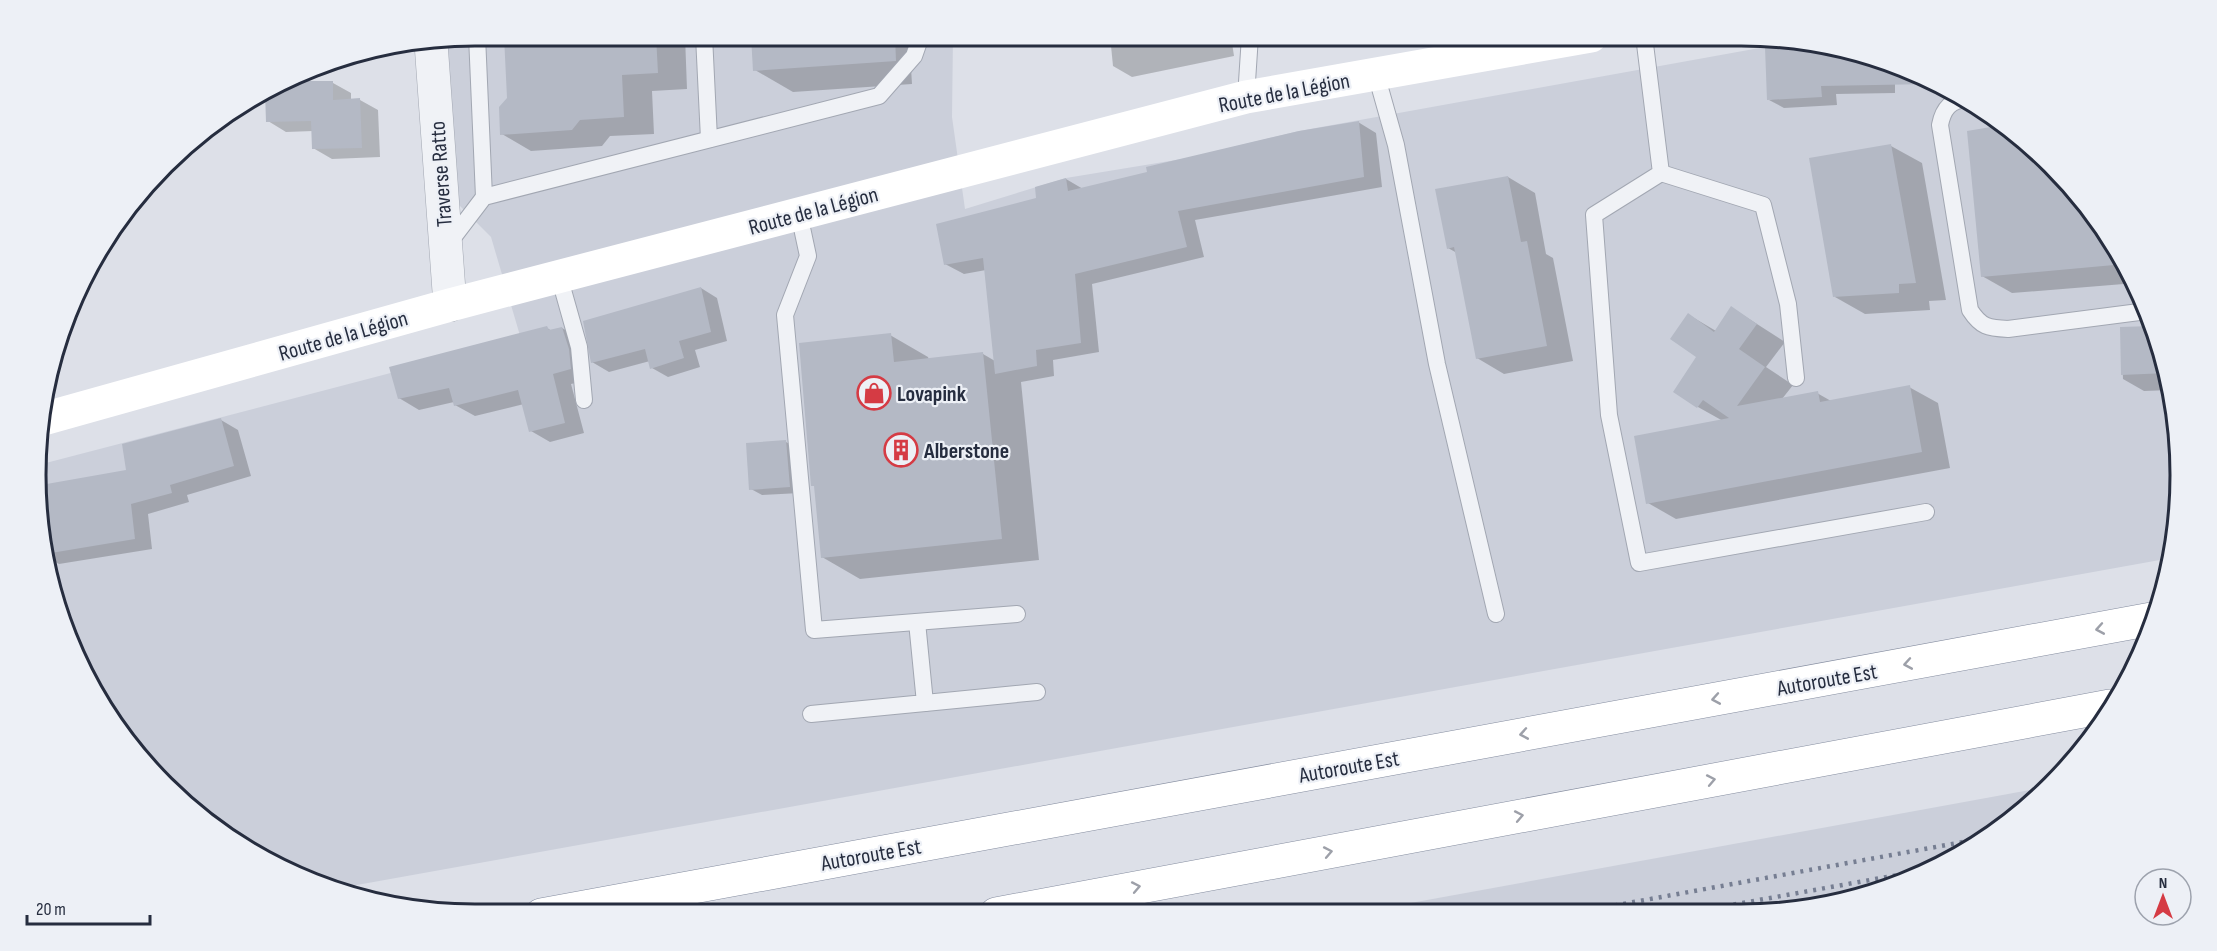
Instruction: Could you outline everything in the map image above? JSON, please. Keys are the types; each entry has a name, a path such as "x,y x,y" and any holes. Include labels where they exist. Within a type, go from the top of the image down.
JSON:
{"main road":[{"name":"Route de la Légion","path":"51,417 450,305 1246,97 1534,46"},
{"name":"Autoroute Est","path":"601,904 2145,620"},
{"path":"1050,904 2102,707"}],"street":[{"name":"Traverse Ratto","path":"431,49 444,248 450,305"}],"lane":[{"path":"477,46 484,197"},
{"path":"705,46 710,139"},
{"path":"444,248 484,197 879,96 914,56 918,46"},
{"path":"1246,97 1249,46"},
{"path":"1645,46 1661,173"},
{"path":"1376,74 1396,146 1437,364 1496,614"},
{"path":"1953,103 1947,106 1940,125 1970,310 1979,323 1987,328 2008,329 2138,312"},
{"path":"1796,378 1788,304 1763,205 1661,173 1594,215 1609,415 1639,563 1926,512"},
{"path":"799,214 808,256 785,315 813,630 1017,614"},
{"path":"560,276 579,347 584,400"},
{"path":"916,622 925,703"},
{"path":"810,714 1036,692"}],"shaded area":[{"path":"953,46 952,117 965,209 1066,178 1188,158 1299,131 1765,47 1825,55 1853,61 1906,79 1980,119 2003,135 2045,172 2082,214 2098,237 2138,311 2156,364 2162,392 2170,447 2170,504 2162,559 351,886 311,872 237,832 214,816 172,779 135,737 104,690 79,640 69,613 61,587 50,531 46,463 521,339 491,237 448,194 442,48 447,47"},
{"path":"2034,789 2003,816 1980,832 1931,860 1879,882 1825,896 1770,904 1405,904"}],"building":[{"path":"504,46 657,46 658,73 622,75 624,117 580,120 572,130 500,135 499,107 507,98"},
{"path":"752,46 895,46 896,61 753,71"},
{"path":"1765,47 1797,50 1853,61 1917,84 1821,86 1822,97 1767,100"},
{"path":"307,81 333,81 333,100 360,98 362,148 312,149 311,121 266,122 265,102"},
{"path":"1359,121 1364,177 1178,211 1187,247 1075,274 1081,343 1036,350 1037,366 995,374 983,258 944,265 936,224 1036,198 1035,187 1066,178 1068,191 1147,172 1146,167 1299,131"},
{"path":"1991,127 2024,153 2045,172 2082,214 2115,265 1981,277 1967,131"},
{"path":"1891,144 1916,283 1899,284 1899,293 1833,297 1809,158"},
{"path":"1508,176 1521,242 1527,241 1547,346 1476,359 1454,247 1447,249 1435,189"},
{"path":"701,287 711,332 679,341 684,358 650,369 645,349 591,363 583,321"},
{"path":"1731,306 1757,324 1739,349 1765,367 1737,406 1818,391 1820,402 1910,385 1922,452 1646,504 1634,436 1729,418 1703,400 1697,408 1673,392 1696,357 1670,339 1688,313 1714,332"},
{"path":"547,326 549,330 562,327 569,349 571,369 553,374 565,423 529,432 518,390 454,406 449,388 398,399 389,367"},
{"path":"2144,326 2158,373 2121,375 2120,327"},
{"name":"Alberstone","path":"891,333 894,362 983,352 1002,539 821,558 814,486 811,486 799,343"},
{"path":"221,418 234,466 170,485 172,493 131,504 135,539 54,553 46,484 126,470 122,444"},
{"path":"786,440 790,487 749,490 746,443"}],"railway":[{"path":"1623,904 1964,842"},
{"path":"1737,904 1898,875"}],"place":[{"name":"Lovapink","path":"874,393"},
{"name":"Alberstone","path":"901,450"}]}
